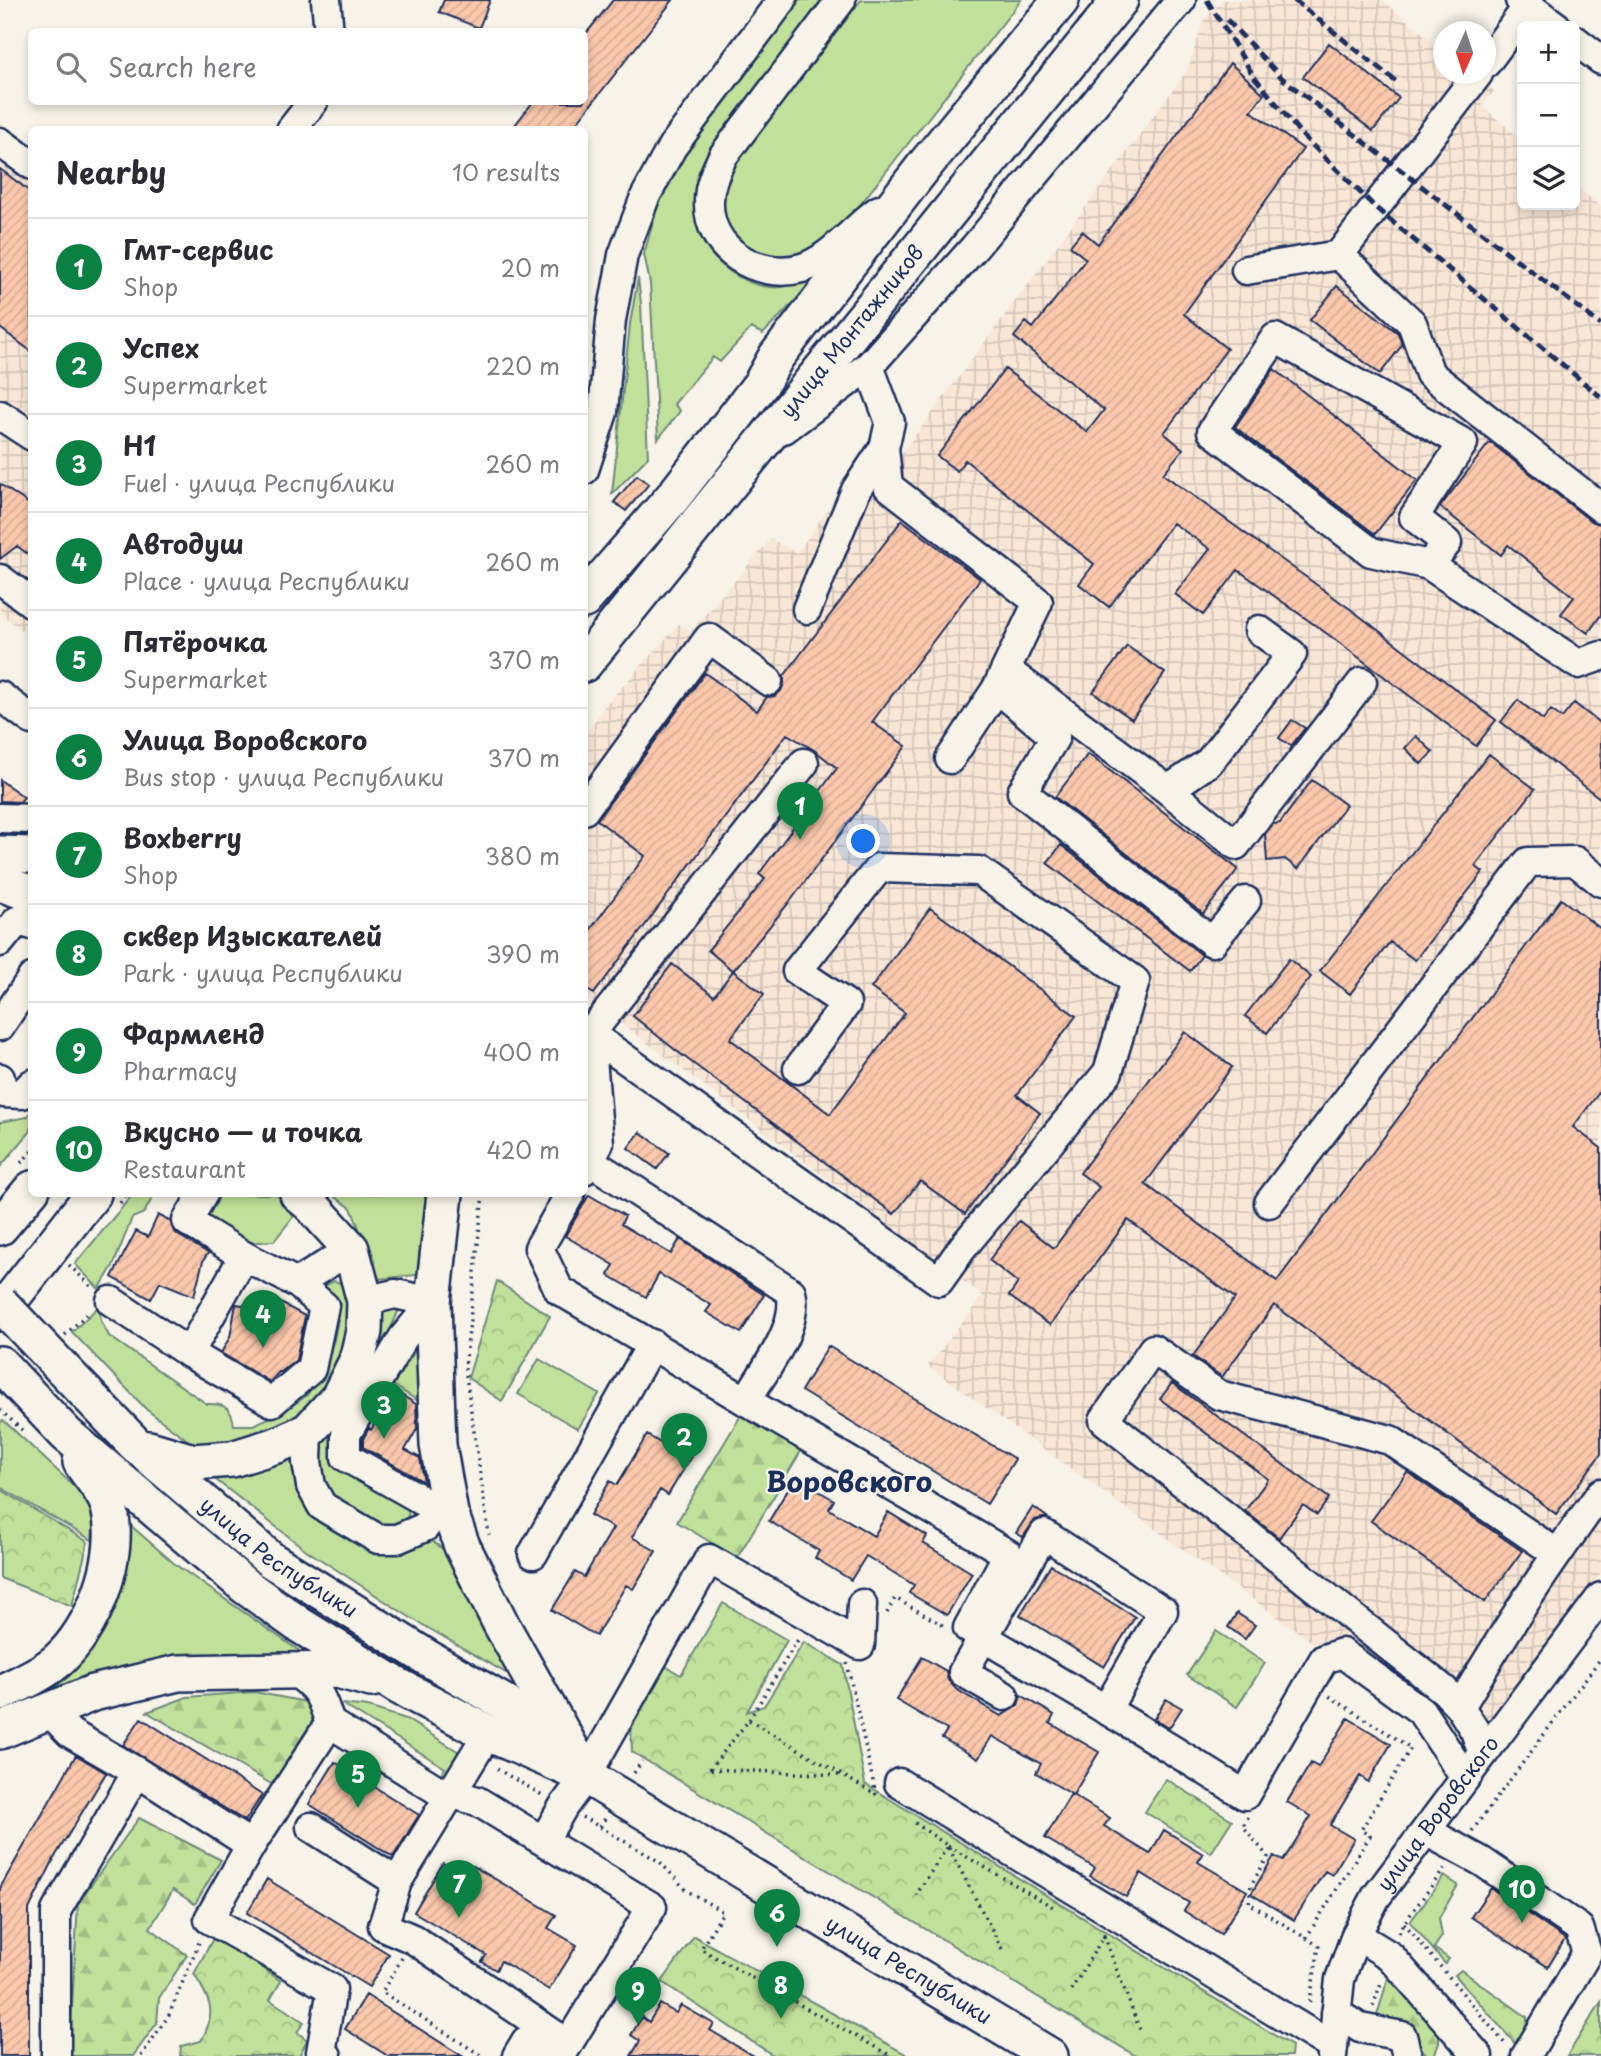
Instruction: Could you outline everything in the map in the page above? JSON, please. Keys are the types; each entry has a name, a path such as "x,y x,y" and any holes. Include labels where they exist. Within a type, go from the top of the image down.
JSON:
{"main road":[{"name":"улица Монтажников","path":"588,595 681,487 761,384 776,357 925,166 1061,0"},
{"name":"улица Монтажников","path":"588,659 1120,0"},
{"path":"0,854 28,855"},
{"path":"0,883 28,893"},
{"path":"0,1227 28,1194"},
{"path":"0,1312 93,1197"},
{"path":"135,1444 193,1462 232,1459 277,1445 308,1431 339,1397 357,1361 364,1331 365,1301 351,1249 302,1197"},
{"path":"444,1197 433,1302 443,1512 501,1624 586,1776"},
{"name":"улица Республики","path":"0,1303 63,1352 135,1444 271,1560 505,1703 586,1776"},
{"name":"улица Республики","path":"0,1364 24,1410 66,1434 244,1586 298,1624 398,1686 488,1733 586,1776 1050,2056"},
{"path":"0,1693 55,1663 73,1645 89,1619 110,1559 114,1531 108,1503 66,1434"},
{"path":"0,1731 93,1693 178,1673 337,1670 398,1686"}],"street":[{"path":"326,0 329,28"},
{"path":"588,458 603,412 611,320 623,255 645,197 672,146 782,0"},
{"path":"841,0 723,156 711,181 711,222 721,244 737,258 760,269 786,271 805,267 823,258 860,223 904,193"},
{"path":"754,452 869,366 974,248 1181,0"},
{"path":"1496,48 1524,3 1549,21"},
{"path":"1580,44 1601,60"},
{"path":"1246,270 1339,255 1470,84"},
{"path":"294,126 311,105"},
{"path":"0,142 28,161"},
{"path":"1339,255 1412,323 1430,374 1601,508"},
{"path":"1429,565 1447,543 1414,517 1463,443 1275,338 1212,431 1371,552 1429,565 1578,664 1601,656"},
{"path":"869,366 890,422 884,448 888,486 1038,602 1002,679 950,759"},
{"path":"0,415 28,433"},
{"path":"807,609 856,490 884,448"},
{"path":"0,579 28,600"},
{"path":"1168,790 1209,762 1292,654 1259,629"},
{"path":"588,804 709,638 768,681"},
{"path":"1002,679 1168,790 1236,845 1362,682"},
{"path":"1002,679 1055,737 1022,792 1212,942 1246,901"},
{"path":"0,696 28,717"},
{"path":"588,1031 804,763"},
{"path":"0,818 28,819"},
{"path":"1269,1203 1528,862 1575,861 1601,882"},
{"path":"588,1033 939,1281 963,1247 1108,1072 1135,981 979,871 879,868 797,971 846,1004 798,1069"},
{"path":"0,942 17,921 28,924"},
{"path":"0,1026 28,984"},
{"path":"588,1041 599,1143 588,1163"},
{"path":"0,1078 3,1093 22,1094 28,1088"},
{"path":"588,1166 791,1292 793,1301 789,1327 746,1401"},
{"path":"100,1299 272,1402 311,1369 324,1306 298,1283 244,1256 187,1221 200,1197"},
{"path":"568,1197 538,1248 559,1290 1008,1554 968,1628 1245,1795 1324,1659 1342,1653 1422,1711 1465,1778"},
{"path":"298,1283 351,1249"},
{"path":"189,1353 244,1256"},
{"path":"308,1431 307,1462 311,1486 322,1506 378,1539 397,1539 425,1527 443,1512 346,1457 345,1434 403,1338 433,1302 395,1294 365,1301"},
{"path":"533,1554 652,1344"},
{"path":"1483,1754 1475,1731 1460,1707 1444,1689 1104,1420 1153,1349 1219,1395 1390,1440 1556,1553"},
{"path":"1460,1707 1556,1553 1601,1493"},
{"path":"1004,1696 963,1672 1044,1534 1163,1611 1106,1710"},
{"path":"544,1840 563,1807 586,1776 709,1559 860,1645 862,1604"},
{"name":"улица Воровского","path":"1333,2051 1340,1979 1356,1935 1376,1897 1601,1597"},
{"path":"292,1670 313,1685 321,1696 330,1723 436,1789 477,1801 652,1907 560,2052"},
{"path":"48,1710 70,1733 251,1845"},
{"path":"327,2056 321,2052 332,1989 209,1919 251,1845 330,1723"},
{"path":"488,1733 397,1882 383,1926 414,1940 560,2052"},
{"path":"56,2056 56,1911 137,1772"},
{"path":"887,1794 1305,2029 1333,2051"},
{"path":"311,1828 397,1882"},
{"path":"1426,1831 1481,1861 1579,1928 1587,1953 1516,2051"},
{"path":"1356,1935 1390,1956 1478,2056"},
{"path":"1336,2013 1360,2028 1402,2036 1407,2056"},
{"path":"517,2056 526,2041 560,2052"}],"path":[{"path":"483,1197 465,1369 490,1542"},
{"path":"63,1352 100,1299 69,1265"},
{"path":"1,1412 24,1410"},
{"path":"790,1630 800,1636 748,1720 709,1769 841,1775"},
{"path":"847,1661 887,1794"},
{"path":"1306,1938 1370,1836 1360,1830 1411,1748 1324,1693"},
{"path":"748,1720 841,1775 887,1794"},
{"path":"1251,1811 1242,1826 1268,1857 1251,1885 1249,1903 1319,1946 1305,2029"},
{"path":"907,1817 948,1846 1056,1909"},
{"path":"600,1827 660,1862 686,1890 723,1912 701,1948 891,2056"},
{"path":"916,1895 948,1846"},
{"path":"948,1846 1002,1949"},
{"path":"141,2056 169,2015 209,1919"},
{"path":"1404,1923 1516,2051"},
{"path":"1092,1929 1104,1936 1141,2033"},
{"path":"1071,1990 1104,1936"},
{"path":"414,1940 382,1992 482,2056"}],"shaded area":[{"path":"1224,0 1382,0 1433,42 1433,84 1485,84 1494,91 1482,106 1517,136 1517,210 1580,210 1580,189 1601,207 1601,1573 1468,1754 928,1366 983,1296 588,998 588,732 603,708 679,624 691,631 771,539 797,553 854,472 876,488 1187,71 1204,19"},
{"path":"0,161 28,183 28,636 0,613"}],"green space":[{"path":"796,0 828,0 697,185 696,215 700,233 711,253 737,276 758,285 775,287 817,278 763,334 751,328 720,362 713,357 674,404 680,411 658,439 650,283 644,254 660,198 715,105"},
{"path":"861,0 1021,0 837,234 807,255 774,261 746,250 726,225 722,198 736,164"},
{"path":"638,278 648,457 612,494 630,324"},
{"path":"27,1117 28,1134 0,1167 0,1122"},
{"path":"131,1197 153,1197 144,1213 132,1218 113,1266 99,1289 75,1264"},
{"path":"216,1197 280,1197 297,1212 274,1241 245,1243 203,1221 212,1200"},
{"path":"335,1197 433,1197 424,1274 379,1279 351,1208"},
{"path":"334,1281 344,1284 353,1316 330,1391 282,1431 201,1450 147,1410 72,1332 99,1306 101,1321 109,1336 207,1404 218,1404 226,1408 234,1425 253,1425 285,1411 307,1395 321,1372 334,1340 338,1320 324,1294 326,1285"},
{"path":"497,1281 550,1316 502,1401 468,1378"},
{"path":"395,1306 398,1312 368,1380 333,1438 410,1506 406,1523 386,1531 336,1501 315,1462 315,1448 380,1308"},
{"path":"424,1337 426,1406 393,1385"},
{"path":"539,1359 599,1394 578,1429 518,1394"},
{"path":"741,1415 801,1451 737,1558 677,1522"},
{"path":"3,1420 90,1501 94,1517 92,1540 0,1487 0,1423"},
{"path":"298,1450 358,1535 427,1537 452,1556 511,1676 411,1618 306,1550 212,1477"},
{"path":"0,1489 88,1542 72,1606 0,1578"},
{"path":"129,1524 176,1565 308,1657 0,1716 0,1703 30,1688"},
{"path":"723,1603 787,1640 747,1712 764,1706 804,1642 843,1665 865,1784 1292,2046 1291,2056 1136,2056 632,1752 631,1725 665,1666 681,1675"},
{"path":"1216,1631 1265,1663 1237,1707 1187,1675"},
{"path":"254,1692 322,1705 273,1785 147,1712 187,1697"},
{"path":"342,1704 368,1707 406,1719 467,1757 452,1779 436,1782 445,1768"},
{"path":"1166,1779 1232,1820 1211,1853 1145,1812"},
{"path":"139,1818 221,1860 195,1904 173,1890 150,1928 187,1955 159,1998 157,2023 133,2056 69,2056 78,1903"},
{"path":"1444,1876 1458,1885 1439,1918 1442,1936 1434,1948 1449,1959 1445,1964 1410,1922"},
{"path":"215,1935 281,1981 270,2000 304,2022 297,2032 307,2040 299,2056 180,2056 181,2046 201,2041 209,2023 208,2000 194,1974"},
{"path":"694,1936 909,2056 774,2056 662,1982"},
{"path":"1461,1970 1527,2017 1527,2032 1517,2046 1455,1975"},
{"path":"1390,1971 1439,2029 1439,2043 1434,2056 1428,2056 1407,2033 1376,2019"},
{"path":"1601,2002 1601,2056 1567,2056"}],"building":[{"path":"444,0 490,0 479,28 439,12"},
{"path":"613,0 673,0 574,126 514,126 531,105 588,105 588,31"},
{"path":"1329,43 1399,98 1373,131 1303,77"},
{"path":"1230,63 1264,94 1251,111 1303,149 1184,314 1227,349 1164,433 1183,449 1163,474 1353,611 1496,720 1476,746 1238,570 1203,615 1175,594 1210,549 1173,523 1109,607 1079,584 1094,564 965,460 957,471 937,456 1005,369 1087,432 1104,410 1014,337 1026,322 1033,328 1086,259 1070,246 1082,231 1098,244"},
{"path":"0,169 28,190 28,349 0,328"},
{"path":"1337,286 1398,333 1402,345 1380,374 1310,320"},
{"path":"1274,369 1417,480 1375,534 1235,427"},
{"path":"1490,442 1591,521 1601,524 1601,615 1588,633 1561,614 1574,597 1508,545 1501,555 1440,507"},
{"path":"637,475 649,484 626,511 614,502"},
{"path":"0,484 28,503 28,554 17,546 0,559"},
{"path":"902,520 980,579 872,722 906,746 792,899 733,971 708,950 765,879 759,874 837,768 787,734 594,994 588,990 588,933 645,856 597,820 705,673 757,711 767,697 775,696 781,691 784,676"},
{"path":"1127,646 1165,673 1132,719 1093,692"},
{"path":"1518,700 1543,720 1551,710 1562,718 1574,703 1601,724 1601,799 1501,722"},
{"path":"1292,720 1305,728 1291,746 1279,738"},
{"path":"1416,736 1433,752 1421,764 1405,748"},
{"path":"1088,754 1238,869 1203,914 1055,797"},
{"path":"1489,754 1535,789 1475,866 1483,872 1415,960 1390,942 1350,994 1320,971"},
{"path":"0,780 24,797 20,802 0,801"},
{"path":"1312,780 1346,805 1298,869 1285,859 1267,861 1265,834 1273,824 1280,823"},
{"path":"1061,845 1202,955 1190,971 1047,863"},
{"path":"1561,899 1601,929 1601,1090 1573,1127 1601,1148 1601,1454 1556,1514 1274,1305 1222,1377 1193,1356 1235,1298 1128,1220 1050,1325 1009,1296 1018,1283 989,1260 1019,1221 1054,1248 1099,1187 1080,1173 1185,1032 1232,1067 1145,1184 1277,1281"},
{"path":"930,908 1076,1016 1017,1095 1040,1113 965,1214 920,1181 894,1214 633,1016 672,964 714,996 733,971 764,994 730,1039 830,1114 905,1013 871,988"},
{"path":"1289,959 1311,977 1267,1033 1245,1016"},
{"path":"640,1132 669,1153 657,1169 628,1148"},
{"path":"588,1197 625,1216 621,1224 671,1254 680,1239 764,1295 741,1333 706,1312 711,1305 659,1274 646,1297 608,1275 614,1265 565,1236"},
{"path":"158,1215 170,1221 178,1235 208,1253 203,1261 194,1296 160,1282 151,1299 112,1277 136,1231 148,1237"},
{"path":"275,1300 305,1316 296,1360 270,1382 221,1353 230,1337 236,1304 267,1309"},
{"path":"828,1346 1015,1459 987,1504 801,1391"},
{"path":"1172,1383 1329,1498 1317,1515 1303,1505 1279,1538 1245,1511 1268,1479 1160,1399"},
{"path":"395,1391 416,1404 417,1429 405,1450 420,1458 424,1482 363,1447 363,1439 369,1428 371,1430"},
{"path":"647,1435 666,1446 668,1443 691,1457 668,1495 660,1490 632,1537 656,1551 633,1589 626,1585 596,1636 552,1610 575,1572 584,1577 613,1528 590,1515 610,1481 617,1485"},
{"path":"1407,1472 1522,1551 1485,1602 1371,1521"},
{"path":"795,1477 834,1500 829,1509 874,1536 888,1512 927,1536 923,1543 972,1573 947,1615 909,1593 914,1585 866,1556 851,1580 815,1558 819,1551 769,1521"},
{"path":"1033,1507 1047,1517 1035,1520 1023,1537 1016,1533"},
{"path":"1051,1565 1135,1617 1104,1667 1020,1615"},
{"path":"1237,1613 1255,1625 1245,1639 1228,1627"},
{"path":"922,1657 946,1671 948,1680 956,1689 1001,1716 1018,1705 1021,1695 1054,1715 1050,1723 1099,1752 1073,1795 1036,1773 1041,1764 992,1736 978,1759 942,1738 947,1730 896,1700"},
{"path":"1166,1699 1182,1708 1169,1728 1154,1719"},
{"path":"141,1718 262,1795 245,1821 123,1745"},
{"path":"1348,1718 1391,1744 1368,1782 1360,1776 1330,1825 1354,1839 1332,1875 1325,1871 1294,1920 1251,1894 1274,1856 1283,1861 1311,1816 1287,1802 1311,1763 1318,1767"},
{"path":"76,1755 106,1773 56,1855 29,1909 29,2056 0,2056 0,1888"},
{"path":"335,1762 419,1815 393,1857 309,1804"},
{"path":"1071,1794 1110,1818 1104,1826 1150,1854 1164,1830 1203,1854 1198,1862 1247,1891 1221,1934 1184,1911 1189,1903 1141,1873 1126,1897 1090,1876 1095,1868 1045,1838"},
{"path":"443,1863 467,1877 473,1866 556,1915 548,1928 577,1945 549,1990 501,1961 496,1970 482,1962 486,1955 414,1912"},
{"path":"267,1879 389,1954 369,1987 247,1913"},
{"path":"1491,1888 1565,1939 1548,1967 1471,1917"},
{"path":"366,1995 462,2056 388,2056 345,2029"},
{"path":"660,2004 676,2013 681,2005 714,2024 710,2030 753,2056 631,2056 640,2041 631,2035 642,2017 649,2022"}],"railway":[{"path":"1207,0 1253,75 1301,134 1376,208 1601,397"},
{"path":"1294,0 1399,84"},
{"path":"1227,20 1283,79 1601,325"}],"place":[{"name":"Гмт-сервис","path":"800,840"},
{"name":"Автодуш","path":"263,1348"},
{"name":"Н1","path":"384,1439"},
{"name":"Успех","path":"684,1471"},
{"name":"Пятёрочка","path":"358,1808"},
{"name":"Boxberry","path":"459,1918"},
{"name":"Вкусно — и точка","path":"1522,1923"},
{"name":"Улица Воровского","path":"777,1947"},
{"name":"сквер Изыскателей","path":"781,2019"},
{"name":"Фармленд","path":"638,2025"}],"district":[{"name":"Воровского","path":"849,1482"}]}
